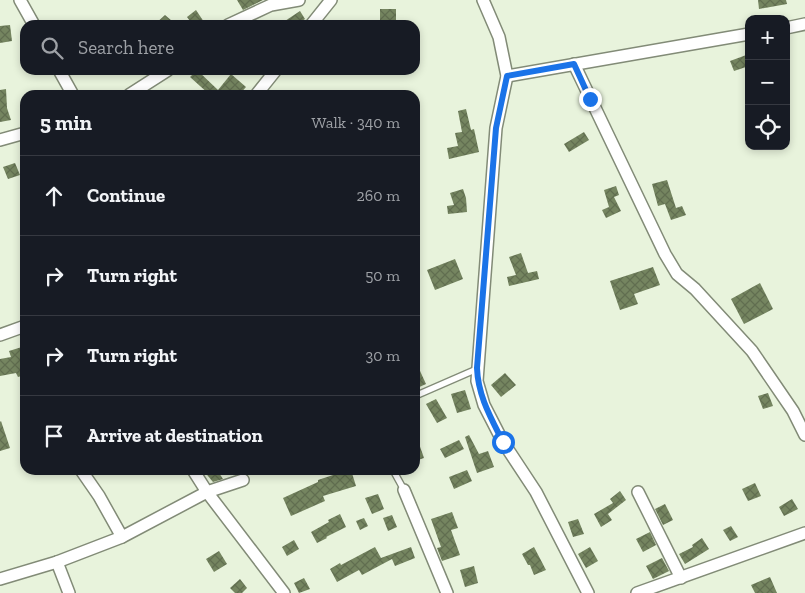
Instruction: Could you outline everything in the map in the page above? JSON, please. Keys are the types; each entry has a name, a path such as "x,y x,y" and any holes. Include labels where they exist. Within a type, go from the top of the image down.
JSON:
{"street":[{"path":"20,0 31,20"},
{"path":"237,20 269,2 299,0"},
{"path":"315,20 331,0"},
{"path":"483,0 499,37 507,76 496,128 477,380 484,405 503,442 536,492 588,593"},
{"path":"790,27 805,24"},
{"path":"507,76 745,35"},
{"path":"574,64 665,254 677,274 696,289 752,350 793,411 805,435"},
{"path":"63,75 71,90"},
{"path":"137,90 160,75"},
{"path":"260,90 272,75"},
{"path":"0,140 20,134"},
{"path":"0,335 20,328"},
{"path":"83,475 122,537"},
{"path":"195,475 284,593"},
{"path":"0,578 57,562 122,537 207,492 243,480"},
{"path":"404,490 447,593"},
{"path":"638,492 681,578"},
{"path":"637,593 805,533"},
{"path":"57,562 70,593"}],"lane":[{"path":"420,394 477,368"},
{"path":"396,475 404,490"}],"building":[{"path":"237,0 263,0 243,10"},
{"path":"758,0 786,0 787,4 759,9"},
{"path":"380,9 396,9 396,20 380,20"},
{"path":"196,10 203,20 189,20 187,17"},
{"path":"300,11 305,19 304,20 286,20"},
{"path":"165,15 171,20 160,20"},
{"path":"10,25 12,41 0,43 0,26"},
{"path":"745,55 745,67 734,71 730,61"},
{"path":"192,75 202,75 218,90 204,90 190,77"},
{"path":"230,75 246,87 243,90 218,90"},
{"path":"6,89 7,108 11,120 0,122 0,90"},
{"path":"466,109 471,130 474,129 479,152 449,159 447,148 458,146 455,133 462,132 458,111"},
{"path":"584,132 589,140 569,152 564,144"},
{"path":"15,163 20,175 8,179 3,167"},
{"path":"667,180 676,208 682,206 686,215 671,220 665,204 658,206 652,184"},
{"path":"616,186 619,195 614,197 621,211 606,218 602,210 609,207 604,190"},
{"path":"463,189 467,212 448,214 447,206 454,205 450,193"},
{"path":"521,253 528,273 537,271 539,279 509,286 507,277 516,275 509,257"},
{"path":"455,259 463,279 435,290 427,270"},
{"path":"653,267 660,285 634,294 638,304 620,310 610,281"},
{"path":"760,283 773,309 744,324 731,299"},
{"path":"20,348 20,376 18,377 16,373 0,376 0,359 11,357 9,351"},
{"path":"420,371 426,384 420,387"},
{"path":"505,373 516,385 501,397 491,385"},
{"path":"465,390 471,409 457,413 451,394"},
{"path":"768,393 773,406 763,409 758,396"},
{"path":"436,399 447,418 437,423 426,404"},
{"path":"0,422 10,448 0,451"},
{"path":"469,435 479,454 488,451 494,467 477,473 465,437"},
{"path":"459,440 464,449 445,458 440,449"},
{"path":"420,446 424,458 420,459"},
{"path":"467,470 472,481 454,489 449,477"},
{"path":"207,475 220,475 223,479 213,482"},
{"path":"333,475 353,475 356,486 323,496 325,501 291,516 283,498 318,482 318,480"},
{"path":"755,483 761,496 748,501 742,489"},
{"path":"620,491 626,500 608,514 612,520 601,527 594,514 613,503 610,499"},
{"path":"378,494 384,509 372,514 365,498"},
{"path":"792,499 798,509 784,516 779,507"},
{"path":"665,504 673,520 663,525 655,509"},
{"path":"452,512 458,528 451,530 460,555 442,561 437,548 441,547 431,519"},
{"path":"340,514 346,527 317,543 311,532"},
{"path":"392,515 397,527 388,531 383,518"},
{"path":"364,518 368,526 360,530 356,521"},
{"path":"578,519 584,534 573,537 568,522"},
{"path":"731,526 738,537 730,541 723,530"},
{"path":"650,532 656,545 643,552 636,539"},
{"path":"702,538 709,549 685,564 679,554 693,547 692,545"},
{"path":"294,540 299,549 287,556 282,547"},
{"path":"375,547 381,558 411,547 415,558 395,566 392,559 362,575 359,570 337,582 330,569"},
{"path":"534,547 546,570 534,575 522,554"},
{"path":"590,547 598,561 586,568 578,554"},
{"path":"219,551 227,564 214,572 206,559"},
{"path":"662,558 669,571 653,579 646,566"},
{"path":"474,566 478,583 465,587 460,570"},
{"path":"770,577 777,593 755,593 751,585"},
{"path":"304,578 310,589 299,593 294,583"},
{"path":"240,579 247,588 242,593 235,593 230,588"}],"route":[{"path":"503,442 484,405 477,380 477,368 496,128 507,76 574,64 590,99"}]}
